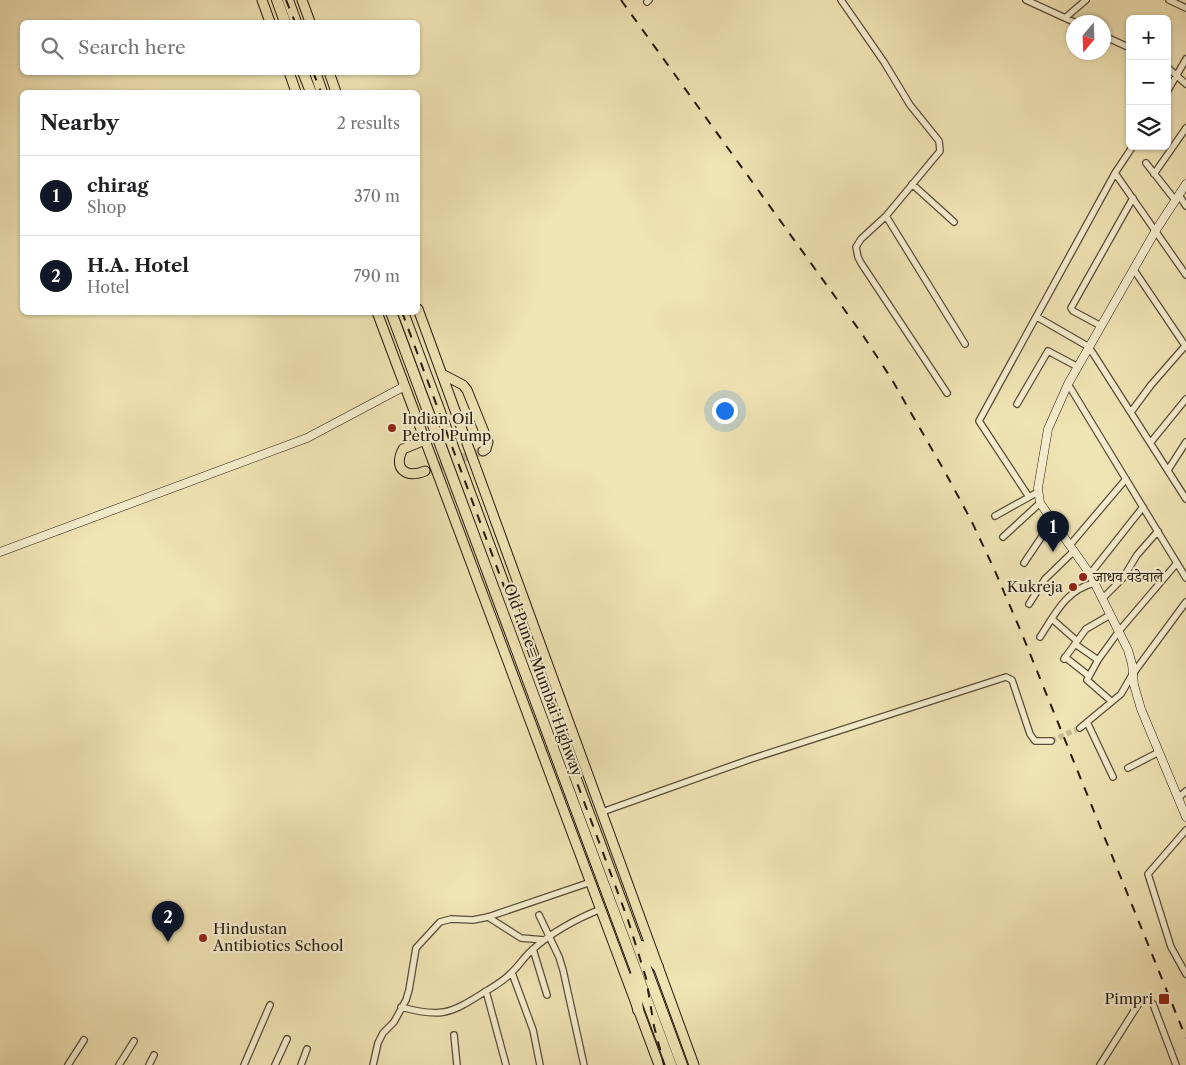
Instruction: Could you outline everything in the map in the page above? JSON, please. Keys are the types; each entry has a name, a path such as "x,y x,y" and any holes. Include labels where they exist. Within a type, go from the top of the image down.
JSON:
{"highway":[{"path":"277,0 284,20"},
{"path":"288,0 295,20"},
{"path":"304,75 310,90"},
{"path":"315,75 321,90"},
{"name":"Old Pune–Mumbai Highway","path":"392,315 631,959"},
{"name":"Old Pune–Mumbai Highway","path":"404,315 682,1065"},
{"path":"635,937 658,967"},
{"path":"631,959 638,1010"},
{"path":"631,959 671,1065"}],"main road":[{"path":"262,0 269,20"},
{"path":"302,0 309,20"},
{"path":"290,75 295,90"},
{"path":"330,75 335,90"},
{"path":"420,314 694,1065"},
{"path":"378,315 659,1065"},
{"path":"442,374 467,390 488,442 483,451"},
{"path":"425,440 403,449 399,460 402,469 406,473 412,474 425,471"}],"street":[{"path":"841,0 884,62 910,105 939,141 940,151 886,216 856,248 858,257 947,393"},
{"path":"1026,0 1066,18"},
{"path":"1069,15 1086,0"},
{"path":"1169,0 1186,8"},
{"path":"1111,39 1126,46"},
{"path":"1171,86 1186,59"},
{"path":"1171,71 1186,84"},
{"path":"1154,174 1186,128"},
{"path":"1029,497 979,421 1115,173 1130,150"},
{"path":"1146,163 1154,174 1186,206"},
{"path":"1115,173 1186,275"},
{"path":"912,184 954,222"},
{"path":"1186,184 1156,230 1068,384 1048,429 1038,492 1040,503 1090,574 1128,650 1141,709 1186,817"},
{"path":"1101,326 1073,311 1071,308 1133,198"},
{"path":"886,216 965,344"},
{"path":"1131,412 1151,385 1186,347 1134,270"},
{"path":"1037,317 1089,347 1185,495"},
{"path":"1017,404 1048,351 1078,368"},
{"path":"1068,384 1186,578"},
{"path":"0,552 308,438 405,386"},
{"path":"1151,442 1186,399"},
{"path":"1168,470 1186,442"},
{"path":"1029,604 1045,579 1126,479"},
{"path":"995,516 1038,492"},
{"path":"1003,537 1040,503"},
{"path":"1090,574 1143,506"},
{"path":"1024,563 1053,520"},
{"path":"1102,599 1123,578 1137,555 1158,531"},
{"path":"1111,701 1087,680 1098,660 1119,632 1177,563"},
{"path":"1040,637 1064,602 1077,589 1094,583"},
{"path":"1080,728 1121,694 1132,675 1186,602"},
{"path":"1089,676 1064,658 1086,629 1110,615"},
{"path":"1052,618 1076,643 1098,660"},
{"path":"602,812 751,759 1006,676 1012,680 1030,734 1035,741 1052,741"},
{"path":"1088,722 1113,777"},
{"path":"1128,768 1159,752"},
{"path":"1178,798 1186,791"},
{"path":"1186,830 1148,874 1171,947 1186,974"},
{"path":"374,1065 378,1043 383,1033 394,1022 410,990 416,948 440,922 451,919 473,920 488,917 590,882"},
{"path":"402,1006 422,1013 443,1013 460,1008 512,973 533,949 546,939 583,916 600,909"},
{"path":"538,915 546,939 559,957 564,970 584,1065"},
{"path":"488,917 520,938 546,939"},
{"path":"533,949 547,995"},
{"path":"512,973 533,1030 540,1065"},
{"path":"486,991 506,1065"},
{"path":"1100,1065 1142,1000 1148,1000 1153,1004 1176,1065"},
{"path":"244,1065 270,1005"},
{"path":"454,1035 457,1065"},
{"path":"275,1065 287,1039"},
{"path":"68,1065 84,1040"},
{"path":"119,1065 134,1041"},
{"path":"301,1065 307,1049"},
{"path":"149,1065 154,1055"}],"tunnel":[{"path":"425,471 483,451"},
{"path":"1051,741 1080,728"}],"railway":[{"path":"286,0 294,20"},
{"path":"621,0 862,334 891,378 945,472 971,520 1022,634 1186,1038"},
{"path":"314,75 320,90"},
{"path":"403,315 628,920 646,978 654,1026 664,1065"}],"place":[{"name":"Indian Oil Petrol Pump","path":"392,428"},
{"name":"chirag","path":"1053,552"},
{"name":"जाधव वडेवाले","path":"1083,577"},
{"name":"Kukreja","path":"1073,587"},
{"name":"Hindustan Antibiotics School","path":"203,938"},
{"name":"H.A. Hotel","path":"168,942"},
{"name":"Pimpri","path":"1164,999"}]}
